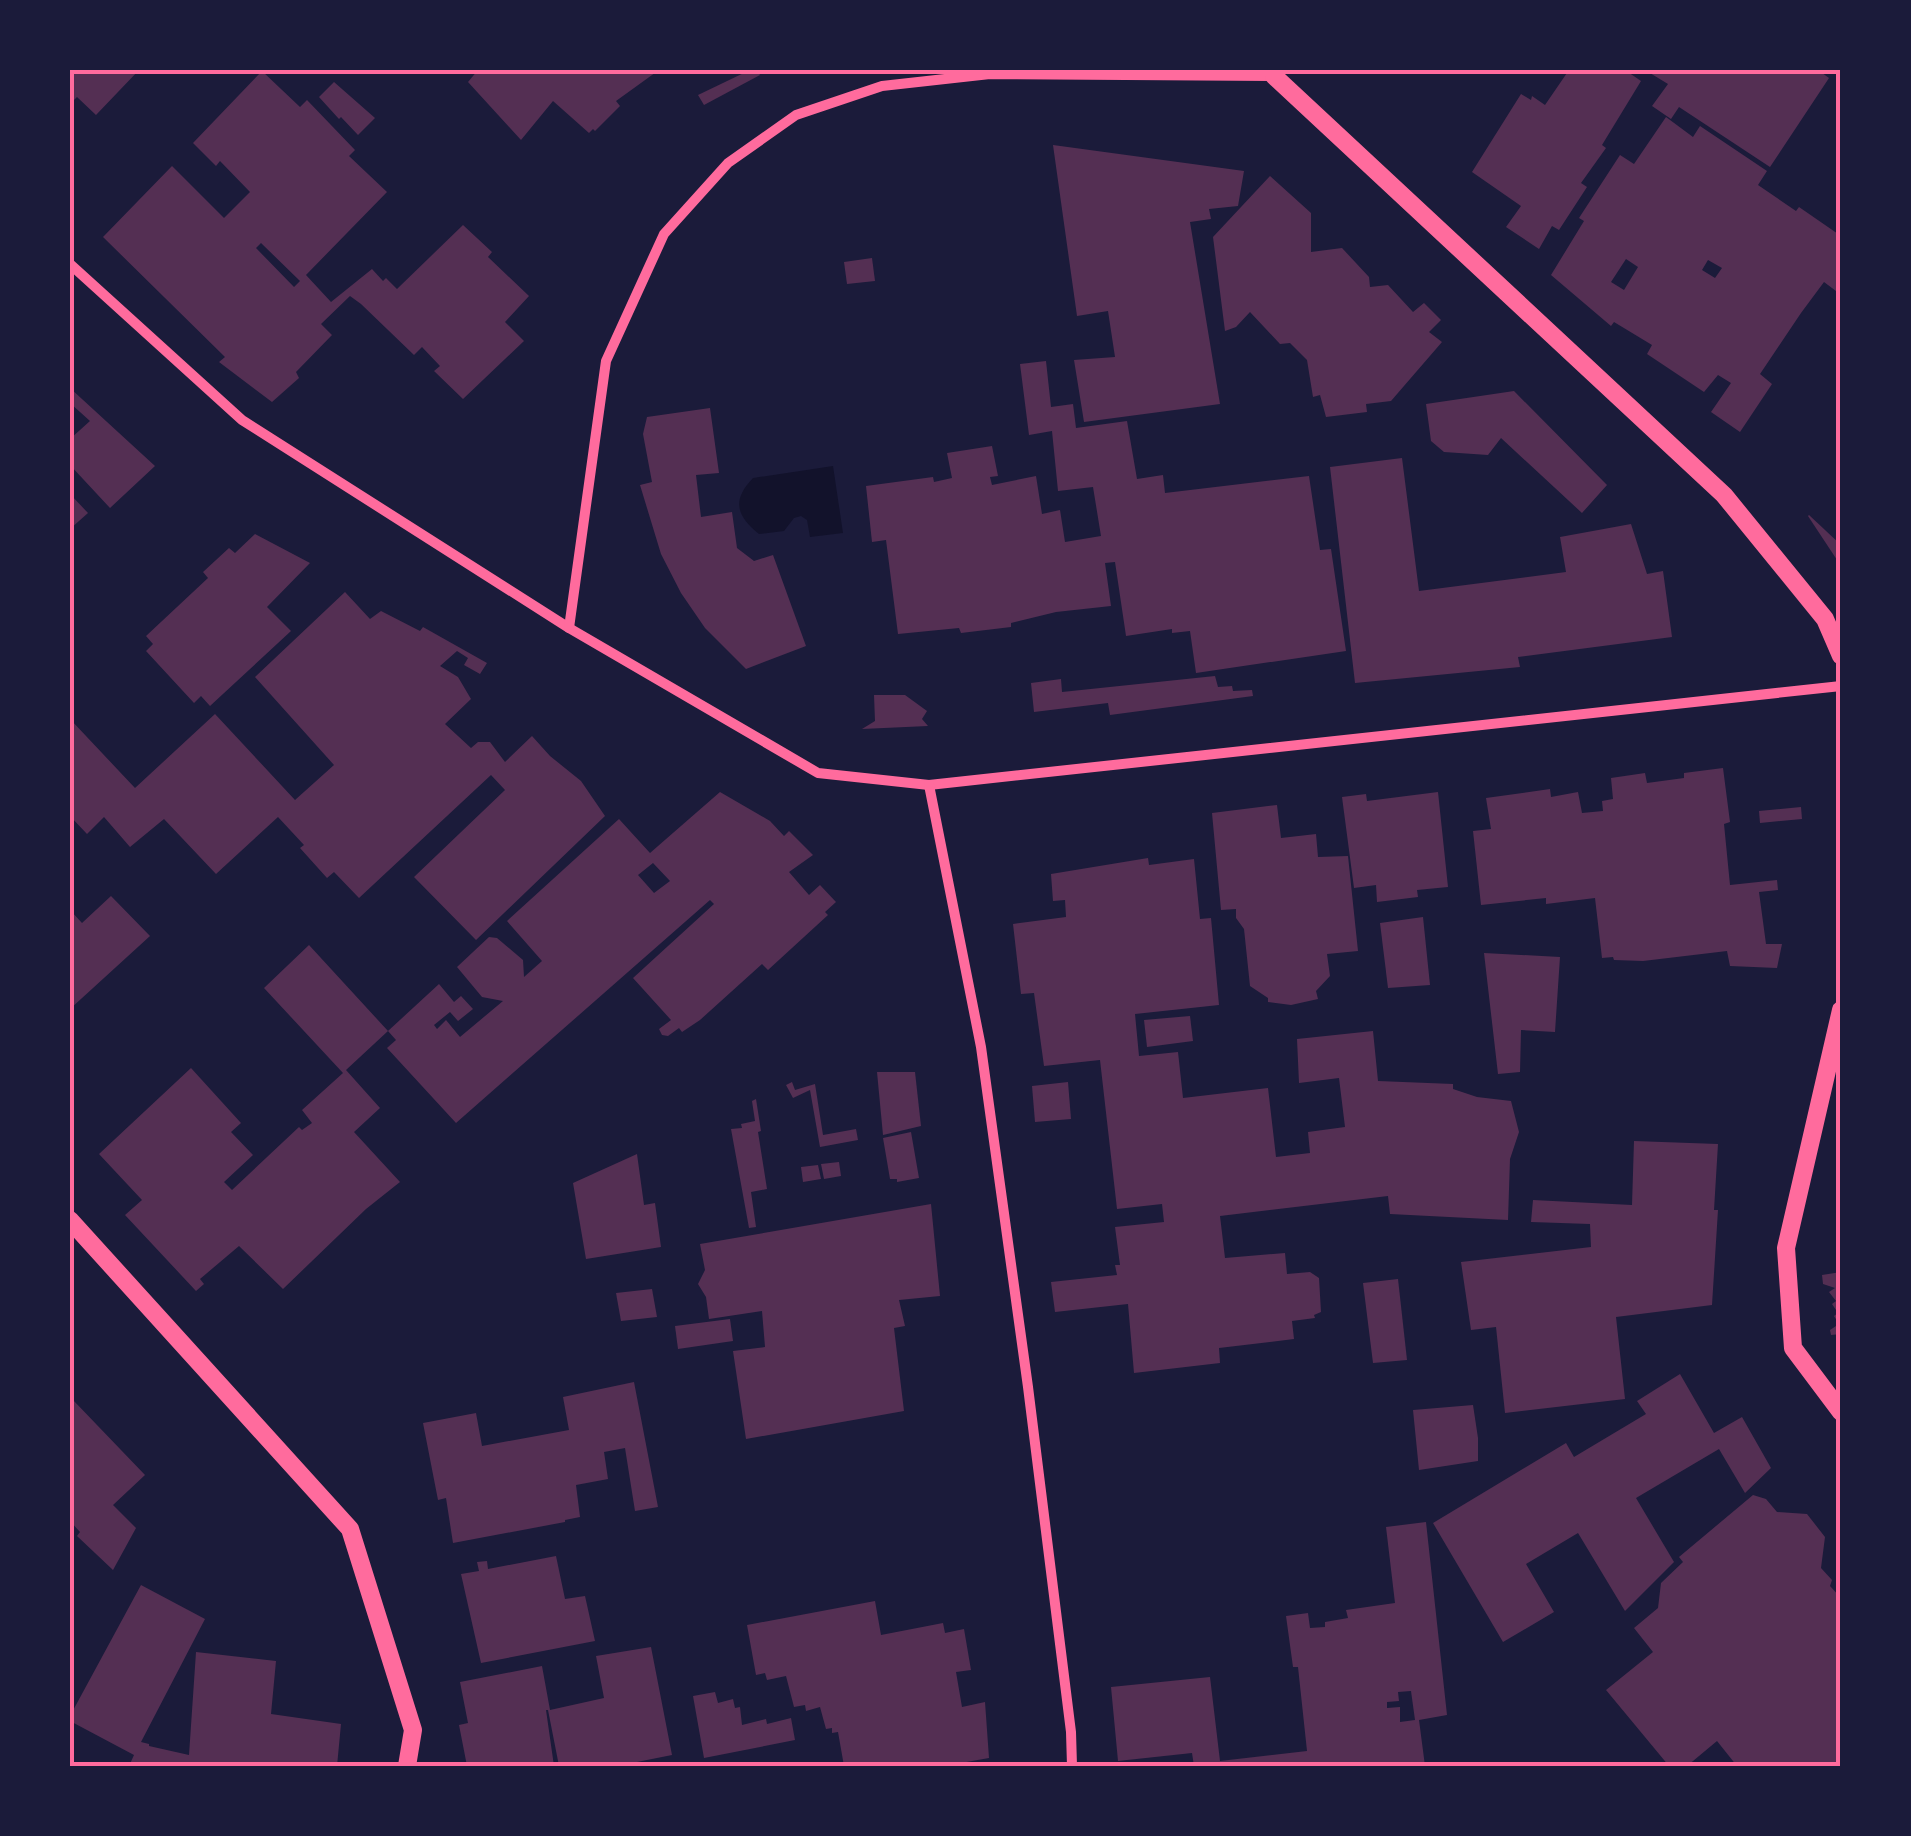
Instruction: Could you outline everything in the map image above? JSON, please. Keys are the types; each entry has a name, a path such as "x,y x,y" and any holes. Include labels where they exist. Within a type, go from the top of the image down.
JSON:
{"street":[{"path":"570,628 606,361 664,234 728,163 796,115 882,86 990,74 1274,73 1724,495 1825,619 1841,656"},
{"path":"70,264 242,420 570,628 818,773 929,785 1841,686"},
{"path":"929,785 981,1048 1072,1732 1072,1766"},
{"path":"1841,1010 1786,1248 1793,1348 1841,1412"},
{"path":"70,1220 350,1529 413,1730 407,1766"}],"shaded area":[{"path":"833,466 843,533 810,537 807,520 801,516 794,518 784,531 759,534 739,508 742,494 753,478"}],"building":[{"path":"70,70 139,70 96,115 77,97 70,104"},
{"path":"478,70 659,70 616,101 620,106 595,131 589,133 553,101 521,140 468,82"},
{"path":"757,70 760,75 704,105 698,95"},
{"path":"1569,70 1625,70 1641,81 1602,145 1606,148 1581,183 1587,187 1559,230 1552,226 1539,249 1506,227 1521,206 1472,172 1521,94 1545,105"},
{"path":"1645,70 1818,70 1829,78 1770,167 1679,107 1671,119 1652,106 1668,84"},
{"path":"262,71 300,107 307,100 355,150 349,156 387,192 306,275 331,302 372,269 397,289 463,225 492,252 488,257 529,296 505,322 524,341 463,399 434,371 440,366 422,347 414,355 350,296 321,324 332,335 296,372 299,378 272,402 219,362 225,357 103,237 172,166 224,218 250,192 220,161 216,166 193,143","holes":["261,243 300,281 294,287 256,248"]},
{"path":"334,82 375,118 358,135 319,97"},
{"path":"1666,117 1693,137 1700,126 1767,171 1758,185 1841,236 1841,282 1836,291 1824,282 1801,313 1760,374 1772,384 1740,432 1711,412 1731,383 1718,375 1704,392 1647,354 1652,345 1614,322 1611,326 1551,275 1584,221 1579,218 1620,155 1634,164","holes":["1626,259 1638,267 1624,290 1611,282","1708,260 1722,268 1715,278 1702,270"]},
{"path":"1053,145 1244,171 1238,206 1209,209 1211,219 1190,222 1220,404 1084,422 1074,360 1115,357 1108,311 1077,316"},
{"path":"1270,176 1311,213 1311,252 1342,248 1369,277 1370,287 1388,285 1413,312 1424,303 1441,320 1429,332 1442,342 1391,401 1366,404 1367,412 1326,417 1320,395 1313,397 1307,360 1290,343 1280,344 1250,312 1236,327 1225,331 1213,237"},
{"path":"872,258 875,281 847,284 844,262"},
{"path":"1046,361 1051,407 1073,404 1076,428 1127,421 1137,479 1163,475 1165,493 1309,476 1320,550 1331,549 1346,651 1196,673 1190,631 1172,633 1172,629 1126,636 1115,562 1105,563 1111,606 1056,612 1011,623 1011,627 898,634 886,540 872,542 866,486 952,478 947,453 992,446 998,476 990,477 992,485 1036,476 1042,514 1060,510 1065,542 1101,536 1093,487 1058,491 1052,431 1029,435 1020,364"},
{"path":"70,388 155,466 110,508 70,465 70,439 90,421 70,403"},
{"path":"1514,391 1607,485 1582,513 1501,438 1488,455 1444,452 1431,441 1426,404"},
{"path":"710,408 719,473 696,475 701,517 732,512 737,548 754,561 773,555 806,646 746,669 705,628 681,593 661,554 640,485 652,482 643,434 647,417"},
{"path":"1402,458 1419,591 1566,572 1560,537 1631,524 1647,574 1663,571 1672,637 1518,657 1520,667 1355,683 1330,467"},
{"path":"70,494 88,513 70,529"},
{"path":"1808,516 1841,545 1841,566"},
{"path":"255,534 310,563 267,607 291,631 210,706 201,696 194,703 146,651 153,644 146,636 208,578 203,572 229,548 235,553"},
{"path":"345,592 370,619 381,611 420,631 423,627 487,663 480,674 464,665 468,658 457,651 440,666 458,677 471,699 445,724 471,748 478,742 490,742 505,762 532,736 581,781 605,816 476,940 414,877 505,790 491,775 359,898 334,872 327,878 278,817 216,874 164,819 130,847 104,817 87,834 70,816 70,719 135,788 215,714 295,800 334,765 255,677"},
{"path":"1215,676 1218,687 1252,690 1253,696 1110,715 1108,703 1034,712 1031,683 1061,679 1062,692"},
{"path":"874,695 905,695 927,711 922,719 928,726 862,729 875,721"},
{"path":"1723,768 1730,822 1724,824 1730,885 1777,880 1778,890 1759,892 1766,944 1782,944 1777,968 1730,966 1727,951 1643,961 1602,958 1595,898 1546,904 1546,898 1481,905 1473,831 1491,829 1486,798 1550,789 1551,797 1578,792 1582,813 1603,811 1602,801 1613,799 1611,778 1645,773 1647,783"},
{"path":"720,792 770,821 784,836 789,831 813,855 789,872 809,895 820,885 836,902 825,912 828,915 768,970 762,964 700,1020 682,1032 679,1028 668,1036 662,1035 659,1029 671,1020 633,978 714,904 710,900 456,1123 387,1048 396,1040 388,1031 439,984 454,1002 461,996 473,1009 458,1021 450,1012 434,1025 437,1029 446,1020 460,1037 503,1001 482,997 457,967 489,937 497,938 523,960 524,977 542,961 507,921 619,819 650,853","holes":["653,863 670,881 654,893 638,875"]},
{"path":"1438,792 1448,887 1417,890 1418,897 1377,902 1376,885 1354,888 1342,797 1366,794 1367,801"},
{"path":"1277,805 1281,838 1316,834 1318,857 1348,856 1358,951 1327,954 1330,976 1316,991 1318,999 1291,1005 1268,1002 1250,986 1244,929 1236,918 1236,909 1221,910 1212,813"},
{"path":"1801,807 1802,819 1760,823 1759,811"},
{"path":"1148,858 1149,865 1194,859 1200,919 1211,918 1219,1005 1135,1014 1139,1056 1178,1052 1183,1098 1268,1088 1276,1157 1310,1153 1308,1132 1345,1127 1339,1078 1299,1083 1297,1039 1373,1031 1378,1081 1453,1084 1453,1089 1477,1097 1511,1101 1519,1132 1510,1159 1508,1220 1390,1214 1388,1196 1220,1216 1225,1258 1285,1253 1287,1274 1310,1272 1319,1278 1321,1312 1315,1318 1292,1321 1294,1339 1219,1348 1220,1363 1134,1373 1128,1304 1055,1312 1051,1282 1117,1275 1115,1265 1120,1265 1115,1227 1164,1222 1162,1204 1117,1209 1100,1060 1044,1066 1034,993 1021,994 1013,924 1066,917 1065,900 1053,901 1051,874"},
{"path":"111,896 150,936 70,1009 70,910 82,923"},
{"path":"1423,917 1430,985 1388,988 1380,923"},
{"path":"309,945 388,1031 346,1070 380,1108 354,1132 400,1182 366,1209 283,1289 239,1246 200,1279 204,1284 196,1291 125,1215 142,1200 99,1154 191,1068 241,1123 231,1132 253,1155 224,1182 232,1190 299,1127 302,1130 312,1123 302,1110 343,1073 264,988"},
{"path":"1484,953 1560,957 1555,1032 1521,1030 1520,1072 1498,1074"},
{"path":"1190,1016 1193,1041 1147,1047 1144,1020"},
{"path":"877,1072 915,1072 921,1126 883,1135"},
{"path":"792,1082 795,1090 815,1084 823,1135 856,1129 858,1140 820,1147 810,1090 793,1098 786,1085"},
{"path":"1068,1082 1071,1119 1035,1122 1032,1086"},
{"path":"756,1099 767,1189 751,1192 756,1227 749,1228 731,1129 755,1121 752,1101"},
{"path":"911,1132 919,1178 897,1182 890,1179 883,1138"},
{"path":"1634,1141 1718,1144 1712,1305 1616,1317 1625,1399 1505,1413 1496,1327 1471,1330 1461,1262 1591,1247 1590,1224 1531,1222 1533,1200 1632,1205"},
{"path":"637,1154 644,1205 655,1203 661,1247 586,1259 573,1183"},
{"path":"839,1162 841,1176 824,1179 821,1164"},
{"path":"818,1165 821,1179 803,1182 801,1167"},
{"path":"931,1204 940,1296 899,1300 905,1326 894,1328 904,1411 746,1439 733,1351 765,1347 762,1311 709,1319 706,1297 698,1284 705,1270 700,1244"},
{"path":"1841,1272 1841,1334 1831,1335 1830,1330 1839,1324 1832,1304 1836,1301 1829,1292 1835,1288 1823,1284 1822,1275"},
{"path":"1398,1279 1407,1360 1373,1363 1363,1283"},
{"path":"652,1289 657,1317 621,1321 616,1293"},
{"path":"730,1319 733,1341 678,1349 675,1326"},
{"path":"1680,1374 1714,1433 1742,1417 1771,1468 1745,1493 1719,1449 1636,1498 1674,1562 1625,1611 1578,1533 1526,1564 1554,1612 1503,1642 1433,1523 1566,1443 1574,1457 1646,1414 1637,1401"},
{"path":"634,1382 658,1507 635,1511 625,1448 604,1452 608,1479 576,1485 580,1517 453,1543 446,1498 438,1500 423,1423 476,1413 482,1446 569,1430 563,1397"},
{"path":"73,1400 145,1475 113,1505 136,1528 113,1570 77,1536 80,1532 70,1521"},
{"path":"1473,1405 1478,1461 1419,1470 1413,1410"},
{"path":"1753,1495 1766,1499 1777,1512 1807,1514 1825,1537 1821,1568 1841,1598 1841,1761 1834,1766 1737,1766 1717,1741 1687,1766 1669,1766 1606,1690 1653,1652 1634,1628 1658,1608 1661,1583 1683,1562 1679,1557"},
{"path":"1426,1522 1447,1715 1419,1720 1425,1766 1194,1766 1192,1753 1118,1761 1111,1687 1210,1677 1220,1761 1307,1751 1298,1667 1293,1667 1286,1616 1308,1613 1310,1628 1325,1627 1325,1622 1348,1618 1346,1610 1395,1603 1386,1527","holes":["1411,1691 1415,1720 1400,1722 1400,1707 1387,1708 1387,1702 1399,1701 1398,1692"]},
{"path":"556,1556 565,1599 585,1596 595,1641 481,1663 461,1574 479,1571 477,1562 487,1561 488,1569"},
{"path":"141,1585 205,1619 141,1742 189,1755 196,1652 276,1661 271,1714 341,1724 337,1766 129,1766 134,1755 70,1721"},
{"path":"875,1601 881,1635 943,1623 945,1633 964,1629 971,1670 956,1672 962,1707 985,1702 989,1758 944,1766 844,1766 838,1732 826,1729 820,1707 806,1711 805,1705 794,1707 786,1676 767,1680 765,1673 756,1675 747,1625"},
{"path":"651,1647 672,1755 617,1766 559,1766 546,1710 554,1766 467,1766 459,1725 468,1723 460,1682 542,1666 550,1710 604,1698 596,1656"},
{"path":"715,1692 718,1703 733,1699 735,1708 740,1707 742,1725 791,1718 795,1740 704,1758 693,1696"}]}
